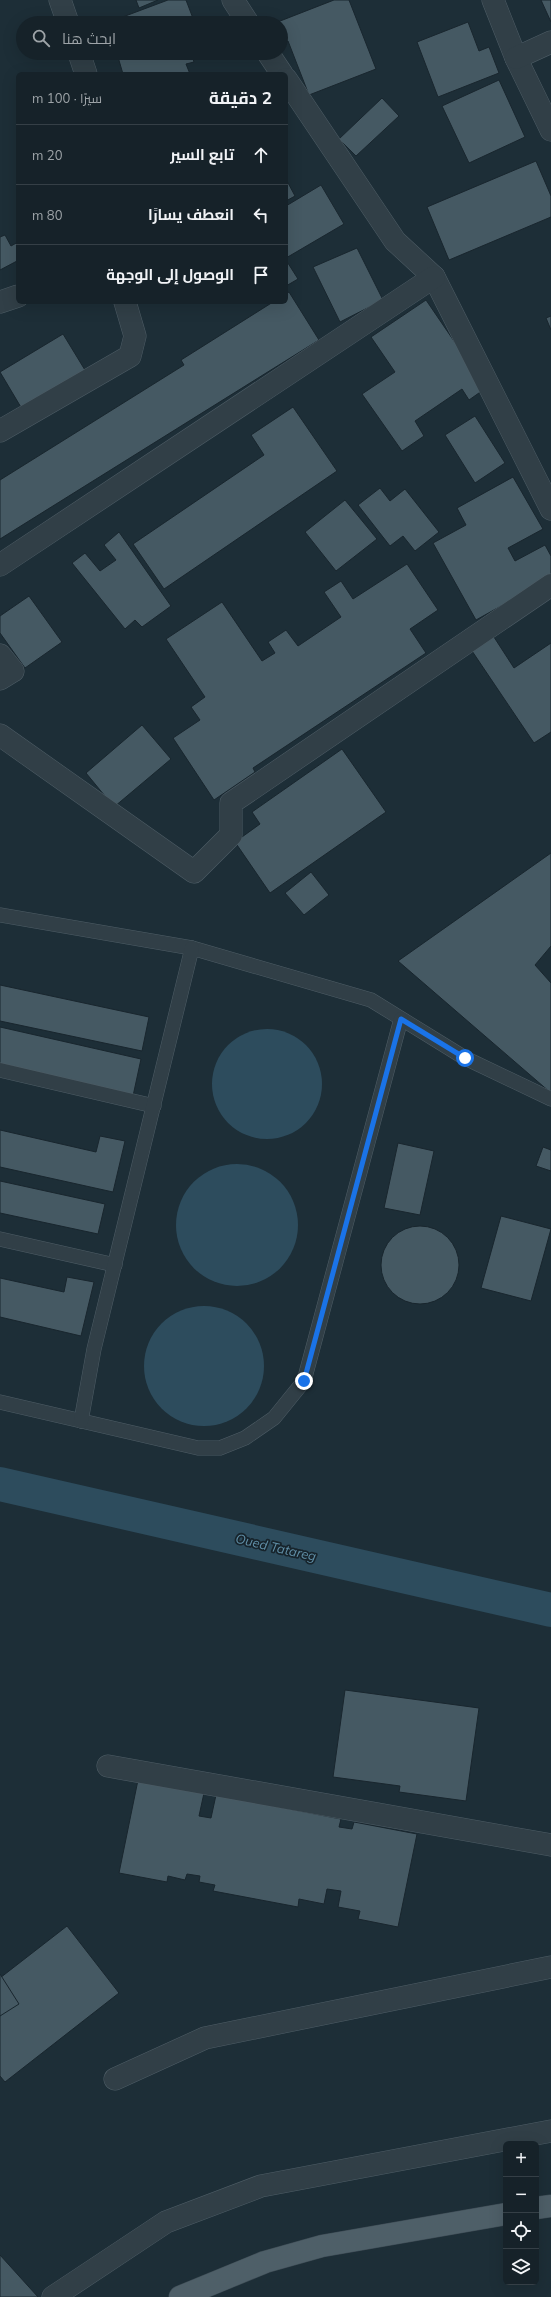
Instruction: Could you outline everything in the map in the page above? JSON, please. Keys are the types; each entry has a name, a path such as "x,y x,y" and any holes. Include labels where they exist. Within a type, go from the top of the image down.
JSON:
{"main road":[{"path":"539,2208 551,2206"},
{"path":"180,2297 265,2262 322,2246 503,2215"}],"street":[{"path":"60,0 66,16"},
{"path":"233,0 243,16"},
{"path":"493,0 516,58 551,130"},
{"path":"516,58 551,42"},
{"path":"81,60 85,72"},
{"path":"273,60 281,72"},
{"path":"288,83 395,242 434,277 551,509"},
{"path":"0,565 434,277"},
{"path":"0,302 16,297"},
{"path":"0,431 130,356 135,336 126,304"},
{"path":"0,735 194,872 231,835 231,803 551,585"},
{"path":"0,655 13,671 0,680"},
{"path":"108,1766 551,1845"},
{"path":"115,2079 205,2038 551,1967"},
{"path":"53,2297 166,2222 261,2186 551,2131"}],"lane":[{"path":"0,915 192,948 371,1000 465,1058 551,1099"},
{"path":"81,1421 94,1349 192,948"},
{"path":"0,1402 198,1448 220,1448 245,1438 274,1418 304,1381 401,1019"},
{"path":"0,1070 154,1106"},
{"path":"0,1240 115,1265"}],"water":[{"path":"267,1029 288,1034 306,1045 317,1063 322,1084 317,1105 306,1123 288,1134 267,1139 246,1134 228,1123 217,1105 212,1084 217,1063 228,1045 246,1034"},
{"path":"237,1164 260,1169 280,1182 293,1202 298,1225 293,1248 280,1268 260,1281 237,1286 214,1281 194,1268 181,1248 176,1225 181,1202 194,1182 214,1169"},
{"path":"204,1306 216,1307 227,1311 237,1316 246,1324 254,1333 259,1343 263,1354 263,1378 259,1389 254,1399 246,1408 237,1416 227,1421 216,1425 204,1426 192,1425 181,1421 171,1416 162,1408 154,1399 149,1389 145,1378 144,1366 145,1354 149,1343 154,1333 162,1324 171,1316 181,1311 192,1307"}],"building":[{"path":"136,0 158,0 139,8"},
{"path":"168,0 186,0 192,16 125,16"},
{"path":"334,0 349,0 376,69 309,95 288,41 288,18"},
{"path":"541,0 551,0 551,22"},
{"path":"468,22 479,51 489,47 499,73 438,97 417,42"},
{"path":"119,60 193,60 194,62 186,64 189,72 122,72"},
{"path":"499,80 525,137 469,163 442,106"},
{"path":"382,98 399,116 356,156 339,139"},
{"path":"536,161 551,196 551,217 449,260 427,207"},
{"path":"288,183 295,196 288,200"},
{"path":"321,185 344,224 288,257 288,205"},
{"path":"5,235 11,246 16,243 16,262 0,270 0,237"},
{"path":"357,248 383,300 340,322 313,267"},
{"path":"288,263 298,279 288,285"},
{"path":"289,292 319,340 0,539 0,480 184,365 181,360 270,304 288,304"},
{"path":"426,300 486,388 469,400 462,389 415,421 424,436 402,451 362,394 395,372 371,337"},
{"path":"551,316 551,330 546,318"},
{"path":"63,334 88,375 25,414 0,372"},
{"path":"293,407 337,471 164,589 133,544 264,455 251,435"},
{"path":"475,416 505,463 475,483 445,435"},
{"path":"513,477 543,529 508,548 515,561 545,545 551,556 551,578 476,620 433,543 466,525 457,508"},
{"path":"380,488 390,501 405,489 439,532 415,551 403,536 390,546 358,505"},
{"path":"345,500 377,539 336,571 305,532"},
{"path":"119,532 171,606 142,627 135,620 125,629 72,563 85,553 100,571 116,560 104,545"},
{"path":"407,564 438,610 410,629 426,653 253,768 255,772 214,800 173,738 200,720 191,707 205,697 166,639 222,602 262,661 275,653 268,642 286,630 298,646 341,617 324,592 341,581 353,599"},
{"path":"29,596 62,642 25,668 0,633 0,616"},
{"path":"492,634 514,668 551,643 551,732 534,743 470,648"},
{"path":"142,725 171,759 114,807 86,773"},
{"path":"342,749 386,812 270,893 235,842 260,824 252,812"},
{"path":"551,853 551,946 535,965 551,983 551,1093 398,961"},
{"path":"311,872 329,895 304,915 285,893"},
{"path":"0,985 149,1017 142,1051 0,1021"},
{"path":"0,1027 141,1059 133,1096 0,1066"},
{"path":"0,1130 96,1152 100,1136 125,1141 113,1192 0,1167"},
{"path":"398,1143 434,1151 420,1215 384,1208"},
{"path":"543,1147 551,1150 551,1171 536,1166"},
{"path":"0,1181 105,1204 98,1234 0,1213"},
{"path":"501,1216 551,1229 531,1301 481,1288"},
{"path":"420,1226 435,1229 447,1238 456,1250 459,1265 456,1280 447,1292 435,1301 420,1304 405,1301 393,1292 384,1280 381,1265 384,1250 393,1238 405,1229"},
{"path":"67,1277 94,1282 81,1336 0,1317 0,1278 64,1292"},
{"path":"345,1690 479,1708 466,1801 399,1792 400,1786 333,1777"},
{"path":"138,1780 204,1793 199,1816 211,1818 216,1795 341,1819 339,1827 352,1829 354,1822 417,1834 398,1927 358,1919 360,1911 338,1907 341,1891 327,1889 324,1904 299,1899 298,1907 213,1891 215,1885 199,1882 200,1876 187,1874 185,1880 168,1876 167,1882 119,1873"},
{"path":"67,1926 119,1993 5,2082 0,2076 0,1978"},
{"path":"0,1974 19,2004 0,2016"},
{"path":"0,2255 38,2297 0,2297"}],"waterway":[{"name":"Oued Tatareg","path":"0,1484 551,1610"}],"route":[{"path":"304,1381 401,1019 465,1058"}]}
